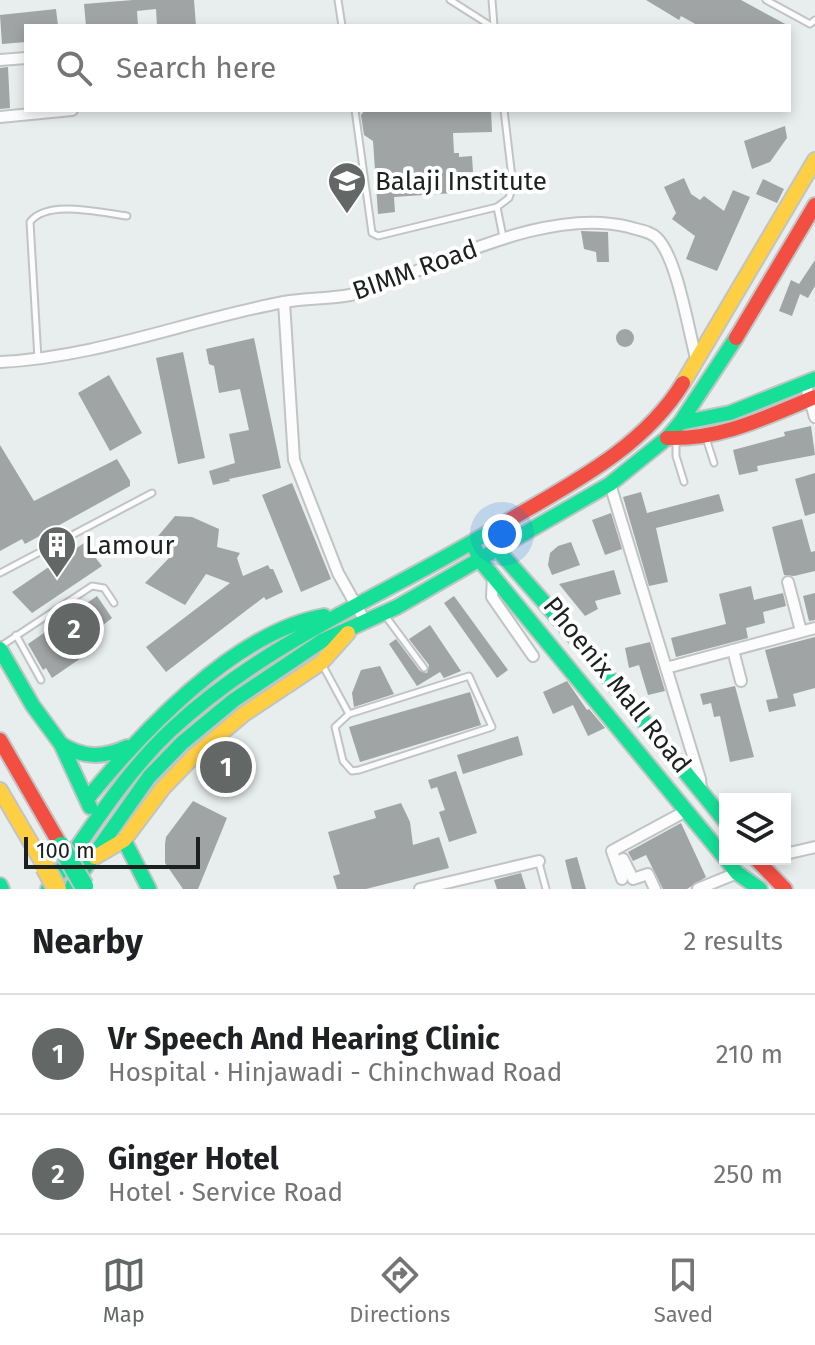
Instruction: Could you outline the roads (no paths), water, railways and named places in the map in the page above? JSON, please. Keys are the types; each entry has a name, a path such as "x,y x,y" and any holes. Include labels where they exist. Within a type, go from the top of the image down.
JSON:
{"main road":[{"path":"87,799 159,717 243,651 305,618 336,615 358,619 383,613 606,462 646,428 674,397 815,160"},
{"path":"674,434 749,317 815,205"},
{"path":"493,540 610,484 692,423 812,395"},
{"path":"674,434 706,437 724,433 812,395"},
{"name":"Phoenix Mall Road","path":"493,540 719,814"},
{"path":"80,888 91,860 149,777 182,743 263,680 322,641 476,551"},
{"name":"Phoenix Mall Road","path":"476,551 719,851"},
{"path":"48,889 136,766 171,730 253,665 336,615"},
{"path":"91,860 124,840 163,788 194,756 244,714 321,663 358,619"},
{"path":"0,648 33,706 61,744 95,823"},
{"path":"0,740 61,846 80,888"},
{"path":"61,744 72,752 95,756 112,754 131,746"},
{"path":"0,790 57,889"},
{"path":"124,840 149,889"},
{"name":"Phoenix Mall Road","path":"731,865 760,889"},
{"path":"764,865 785,889"}],"street":[{"path":"0,60 24,58"},
{"path":"0,117 51,112"},
{"name":"BIMM Road","path":"0,362 67,356 284,302 349,295 503,238 547,227 611,223 658,238 677,276 683,313 696,358"},
{"path":"284,302 294,460 358,619"},
{"path":"610,484 702,785 700,791"},
{"path":"493,575 492,597 533,656"},
{"path":"788,582 801,631"},
{"path":"666,668 815,628"},
{"path":"733,650 741,681"},
{"path":"622,879 612,851 686,811"},
{"path":"791,853 815,847"},
{"path":"623,859 633,879 648,874 655,889"},
{"path":"420,889 539,861"},
{"path":"698,889 727,865"}],"lane":[{"path":"338,0 342,24"},
{"path":"450,0 490,24"},
{"path":"492,0 493,24"},
{"path":"766,0 810,24 815,20"},
{"path":"355,112 372,233 378,236 497,207 509,198 513,186 504,112"},
{"path":"497,207 503,238"},
{"path":"38,360 30,222 50,209 127,216"},
{"path":"674,434 676,456 684,482"},
{"path":"706,437 714,463"},
{"path":"0,573 152,493"},
{"path":"0,648 92,586 104,588 114,603"},
{"path":"383,613 424,668"},
{"path":"16,635 41,680"},
{"path":"321,663 349,714"},
{"path":"469,676 492,727 352,771 343,761 335,732 349,714 469,676"},
{"path":"539,861 546,889"}],"place":[{"name":"Balaji Institute","path":"347,215"},
{"name":"Lamour","path":"57,579"},
{"name":"Ginger Hotel","path":"74,629"},
{"name":"Vr Speech And Hearing Clinic","path":"226,767"}]}
